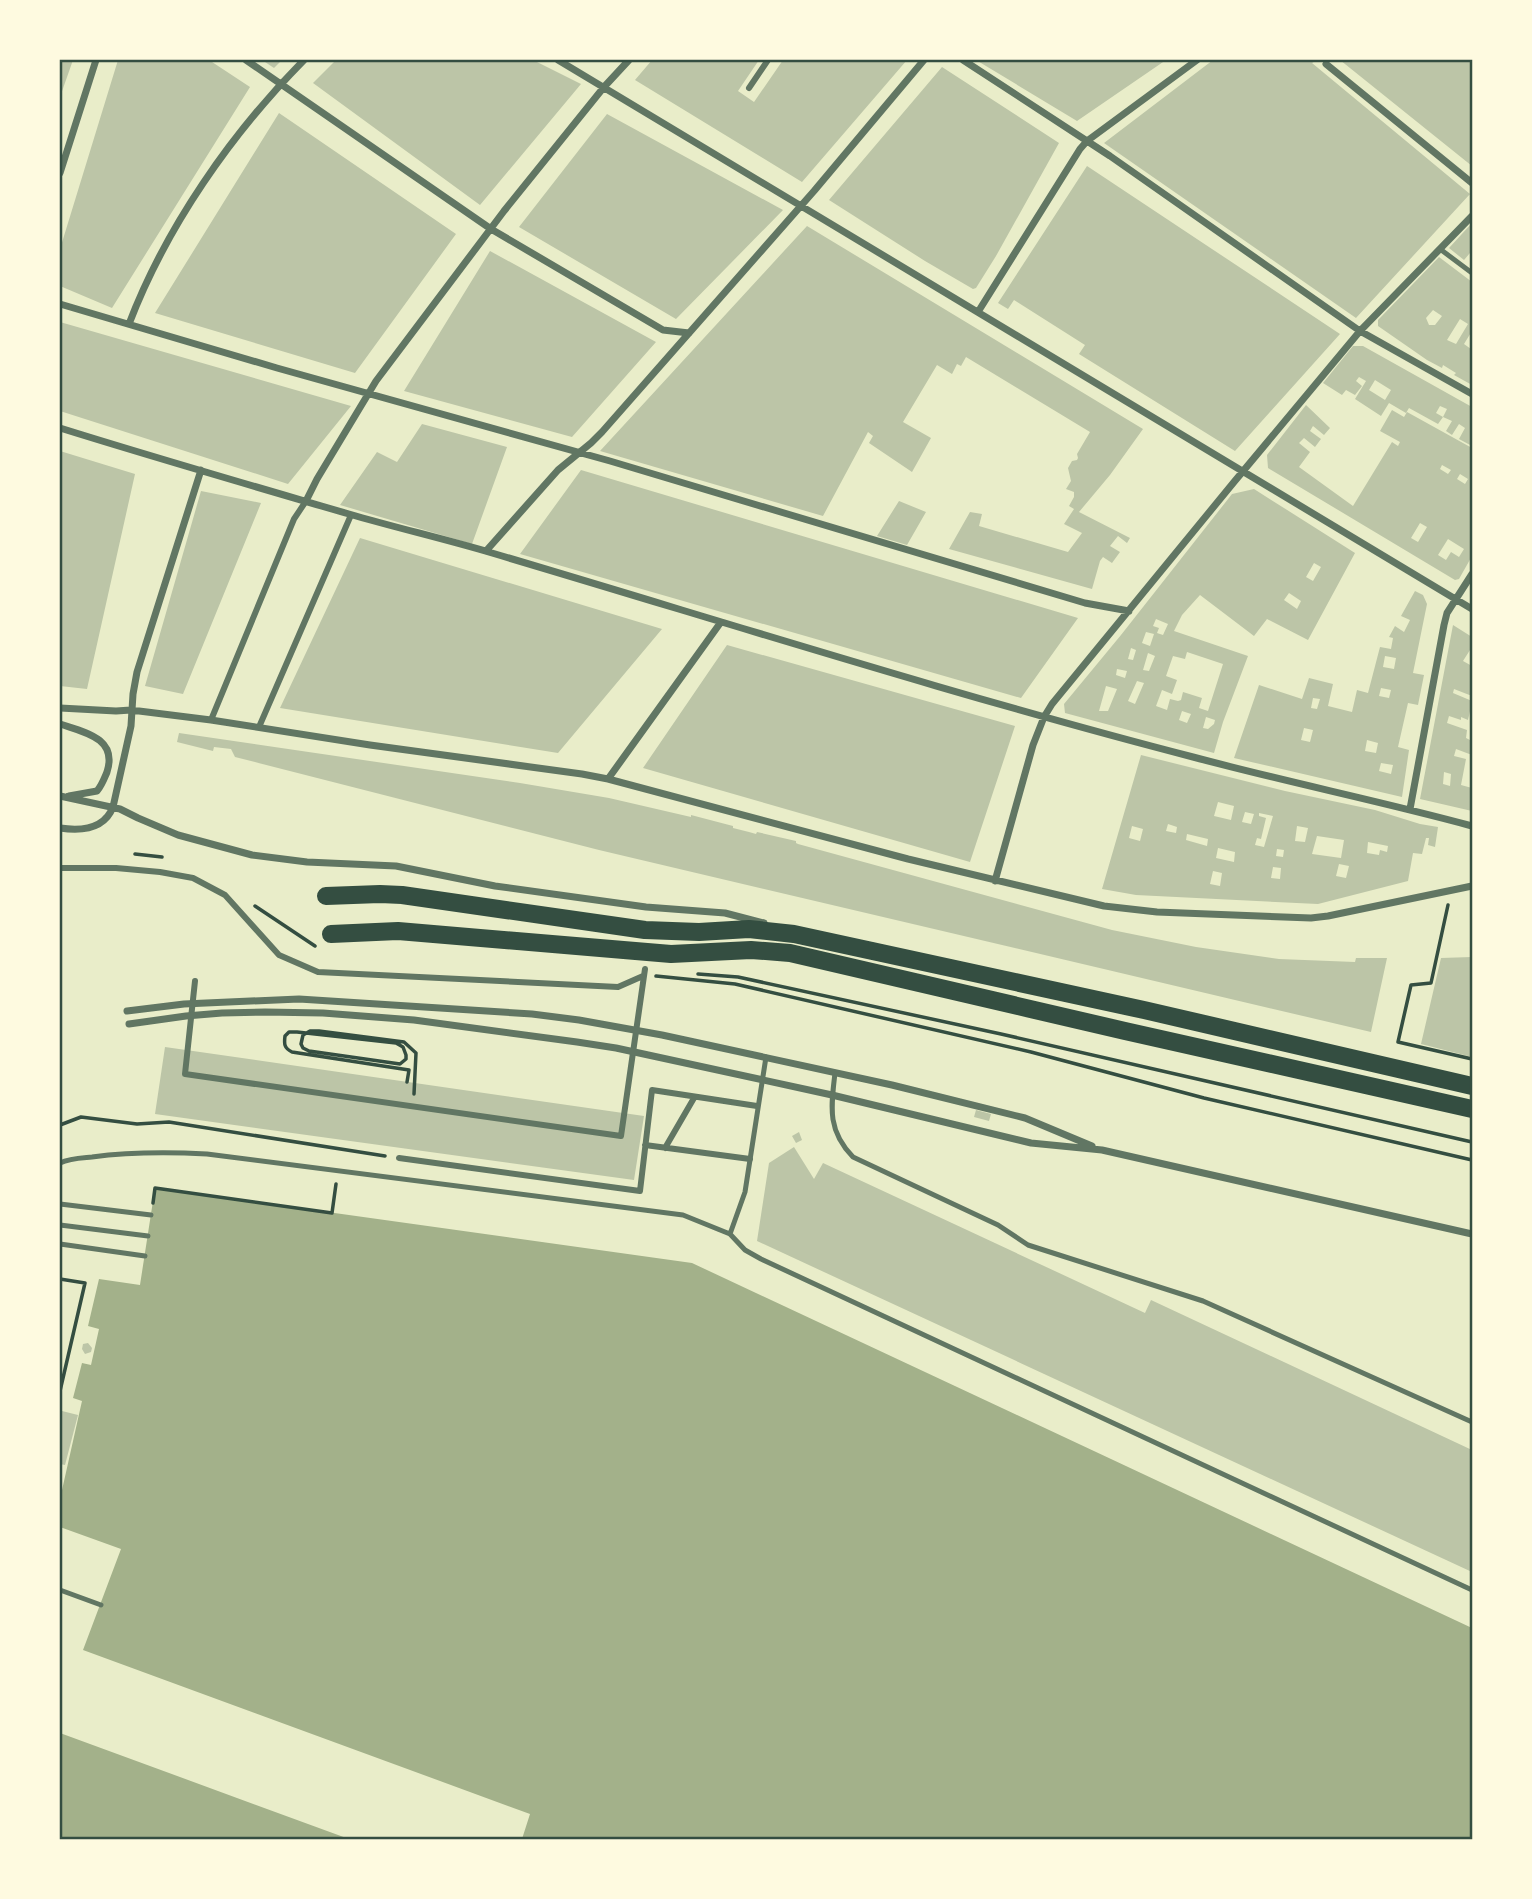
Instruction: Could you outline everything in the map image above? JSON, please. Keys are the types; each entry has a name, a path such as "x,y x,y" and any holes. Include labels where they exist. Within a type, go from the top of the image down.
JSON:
{"main road":[{"path":"326,896 402,895 456,905 645,930 699,932 750,929 794,934 1144,1010 1472,1086"},
{"path":"331,934 398,931 671,954 751,950 790,953 1472,1109"}],"street":[{"path":"60,173 96,60"},
{"path":"246,60 491,229 663,330 689,333"},
{"path":"129,324 153,268 194,199 233,141 281,83 304,60"},
{"path":"558,60 1472,609"},
{"path":"211,720 294,519 368,393 491,229 604,87 629,60"},
{"path":"749,88 768,60"},
{"path":"486,551 558,470 601,432 801,205 924,60"},
{"path":"963,60 1087,141 1360,331 1472,394"},
{"path":"978,312 1074,157 1087,141 1197,60"},
{"path":"1326,64 1472,183"},
{"path":"995,881 1032,745 1052,704 1360,331 1472,216"},
{"path":"60,304 580,453 1085,603 1129,611"},
{"path":"60,428 486,551 958,694 1219,764 1472,826"},
{"path":"60,828 75,830 96,826 111,813 131,726 137,672 201,470"},
{"path":"259,727 351,514"},
{"path":"1410,809 1447,613 1472,574"},
{"path":"608,779 721,622"},
{"path":"60,708 131,710 211,720 608,779 995,881 1127,910 1328,916 1472,886"},
{"path":"60,724 98,738 110,757 102,785 97,792 62,796"},
{"path":"62,796 113,807 178,835 252,855 307,862 396,866 518,890 646,907 725,913 794,934"},
{"path":"60,868 116,868 193,878 225,895 279,955 318,972 618,987 644,973"},
{"path":"195,981 185,1074 621,1136 644,973"},
{"path":"127,1011 184,1004 299,999 532,1014 619,1026 1025,1118 1102,1150"},
{"path":"129,1024 222,1013 363,1015 616,1048 832,1095 1031,1143 1102,1150 1472,1234"},
{"path":"399,1158 640,1191 652,1090 757,1106"},
{"path":"665,1148 694,1098"},
{"path":"645,1145 750,1159"}],"lane":[{"path":"1440,249 1472,273"},
{"path":"730,1234 745,1192 765,1057"},
{"path":"835,1073 832,1095 834,1129 853,1157 998,1225 1028,1245 1203,1301 1472,1422"},
{"path":"60,1163 67,1159 112,1154 207,1154 683,1215 730,1234 745,1250 761,1259 1472,1590"},
{"path":"60,1204 151,1215"},
{"path":"60,1225 148,1236"},
{"path":"60,1244 145,1256"},
{"path":"60,1590 101,1605"}],"path":[{"path":"1451,891 1432,984 1410,985 1398,1042 1472,1059"},
{"path":"644,973 735,984 1031,1052 1204,1098 1472,1160"},
{"path":"696,974 738,977 776,985 1472,1142"},
{"path":"407,1082 409,1070 292,1052 286,1049 285,1035 298,1032 310,1033 346,1038 396,1043 403,1047 406,1055 406,1059 400,1064 309,1051 303,1048 301,1039 303,1035 310,1031 319,1031 404,1042 416,1053 413,1107"},
{"path":"60,1125 81,1117 137,1125 169,1122 399,1158"},
{"path":"151,1215 155,1188 332,1213 337,1171"},
{"path":"60,1279 85,1283 60,1391"}],"shaded area":[{"path":"155,1188 692,1263 1472,1628 1472,1839 522,1839 530,1814 83,1650 121,1549 60,1527 60,1499 82,1401 73,1398 82,1363 91,1365 99,1329 88,1326 99,1279 140,1285"},
{"path":"60,1733 349,1839 60,1839"}],"building":[{"path":"60,60 73,60 60,97"},
{"path":"118,60 209,60 250,87 112,308 60,286 60,249"},
{"path":"262,60 282,60 274,68"},
{"path":"336,60 533,60 581,84 480,205 313,83"},
{"path":"652,60 759,60 738,91 754,102 783,60 907,60 802,182 635,80"},
{"path":"976,60 1166,60 1077,121"},
{"path":"1213,60 1317,60 1312,63 1470,194 1356,318 1104,143"},
{"path":"1340,60 1472,60 1472,166"},
{"path":"942,67 1059,143 996,256 973,289 829,200"},
{"path":"279,113 456,234 355,373 155,313"},
{"path":"607,114 783,210 676,319 519,227"},
{"path":"1087,166 1340,334 1235,451 1079,354 1085,345 1014,300 1008,309 998,303"},
{"path":"1472,223 1472,255 1470,253 1464,260 1449,248"},
{"path":"807,226 1143,429 1079,512 1130,538 1127,543 1118,536 1110,546 1120,552 1112,563 1103,557 1092,589 949,549 970,512 982,514 979,526 1068,552 1082,533 1064,524 1074,509 1069,506 1074,492 1066,489 1071,481 1068,468 1072,461 1077,460 1077,454 1090,432 966,357 961,366 957,364 952,374 937,365 903,422 931,438 912,472 869,443 873,436 868,432 823,516 600,451"},
{"path":"490,251 656,342 572,437 404,391"},
{"path":"1439,257 1472,282 1472,331 1464,344 1471,349 1472,346 1472,385 1443,365 1442,368 1427,360 1378,326 1378,320","holes":["1433,310 1442,316 1435,325 1429,325 1426,318","1460,319 1468,324 1456,344 1447,340"]},
{"path":"60,322 351,406 288,484 60,411"},
{"path":"1353,346 1363,346 1472,407 1472,446 1459,439 1465,428 1459,424 1452,435 1446,431 1452,421 1443,417 1438,424 1409,408 1406,413 1389,403 1381,416 1355,399 1366,381 1359,377 1356,381 1362,386 1355,395 1346,390 1342,395 1323,383","holes":["1375,380 1391,390 1385,400 1369,390","1440,406 1447,409 1443,417 1436,413"]},
{"path":"1306,405 1330,428 1324,435 1313,426 1310,431 1321,439 1315,447 1304,438 1299,443 1310,452 1299,467 1353,506 1392,442 1398,446 1400,442 1380,431 1392,410 1404,417 1407,412 1472,448 1472,556 1459,579 1455,580 1268,468 1267,455","holes":["1442,465 1451,470 1448,474 1440,469","1460,474 1468,479 1465,484 1457,479","1420,523 1427,527 1418,542 1411,538","1448,539 1464,549 1459,557 1451,552 1446,560 1438,555"]},
{"path":"422,424 507,447 472,544 340,505 377,452 397,462"},
{"path":"60,451 135,474 87,689 60,686"},
{"path":"581,470 1078,618 1021,698 520,554"},
{"path":"1254,489 1355,553 1308,640 1267,619 1254,636 1200,595 1182,615 1174,631 1248,656 1214,753 1065,713 1064,704 1232,494","holes":["1314,563 1321,567 1313,581 1306,577","1289,593 1301,601 1297,609 1284,600","1156,619 1168,624 1163,635 1157,633 1159,628 1153,626","1146,632 1154,634 1150,646 1142,643","1131,648 1136,650 1133,660 1128,659","1187,652 1223,664 1208,711 1199,708 1202,698 1183,692 1181,700 1170,699 1167,710 1156,706 1162,690 1172,694 1177,680 1166,676 1173,656 1185,659","1148,653 1155,656 1149,671 1143,670","1117,669 1127,671 1125,678 1116,675","1137,681 1144,683 1135,704 1128,701","1106,686 1117,689 1108,711 1099,711","1182,711 1191,714 1187,723 1179,720","1206,717 1215,720 1208,729 1203,728"]},
{"path":"201,491 261,503 183,694 145,686"},
{"path":"899,501 926,512 907,545 877,536"},
{"path":"360,538 662,629 558,753 280,708"},
{"path":"1415,591 1423,595 1427,604 1413,673 1424,675 1418,705 1408,703 1398,747 1409,750 1402,797 1234,758 1259,685 1302,699 1309,678 1333,684 1328,706 1352,712 1357,690 1368,693 1380,647 1391,649 1393,638 1389,637 1395,626 1404,632 1410,620 1401,616","holes":["1385,656 1396,658 1394,669 1383,667","1381,688 1391,690 1389,698 1379,696","1313,698 1320,699 1317,709 1311,708","1304,728 1313,730 1310,742 1301,740","1367,740 1378,743 1376,753 1365,751","1381,763 1393,765 1391,774 1379,771"]},
{"path":"1453,625 1472,637 1472,652 1470,650 1463,661 1472,666 1472,696 1454,689 1453,693 1472,701 1472,712 1470,711 1468,720 1449,716 1447,723 1467,730 1466,738 1472,741 1472,755 1456,749 1454,756 1466,759 1461,785 1472,788 1472,811 1420,799","holes":["1444,772 1451,774 1450,786 1443,784"]},
{"path":"727,645 1015,726 970,862 643,768"},
{"path":"179,733 520,783 691,815 756,834 757,832 796,841 798,844 1112,930 1196,947 1279,959 1355,962 1356,958 1387,958 1371,1032 599,850 235,757 231,749 214,747 213,751 177,742"},
{"path":"1141,755 1438,827 1435,847 1428,845 1429,838 1426,838 1422,854 1413,853 1408,881 1318,904 1136,895 1102,889","holes":["1218,802 1234,806 1231,820 1214,816","1245,812 1254,814 1251,824 1242,822","1259,813 1273,816 1264,847 1255,845 1257,838 1261,839 1266,818 1259,816","1168,824 1177,827 1176,833 1166,831","1132,826 1143,829 1140,841 1129,838","1297,826 1308,828 1305,842 1295,841","1187,834 1208,839 1207,846 1186,840","1317,836 1344,840 1341,858 1312,854","1368,842 1388,846 1387,852 1380,850 1379,855 1367,853","1218,848 1235,852 1234,862 1216,858","1277,849 1284,850 1283,857 1276,856","1339,864 1349,866 1346,878 1336,876","1273,867 1281,868 1280,879 1271,878","1213,871 1222,873 1220,886 1210,884"]},
{"path":"1472,957 1472,1057 1421,1044 1441,958"},
{"path":"165,1047 644,1116 634,1180 155,1114"},
{"path":"976,1110 991,1114 989,1121 974,1117"},
{"path":"799,1132 802,1140 796,1143 792,1136"},
{"path":"794,1147 814,1179 823,1163 1145,1313 1151,1300 1472,1450 1472,1572 757,1241 769,1163"},
{"path":"88,1343 92,1348 91,1352 85,1354 83,1344"},
{"path":"62,1411 78,1415 65,1465 60,1464"}]}
